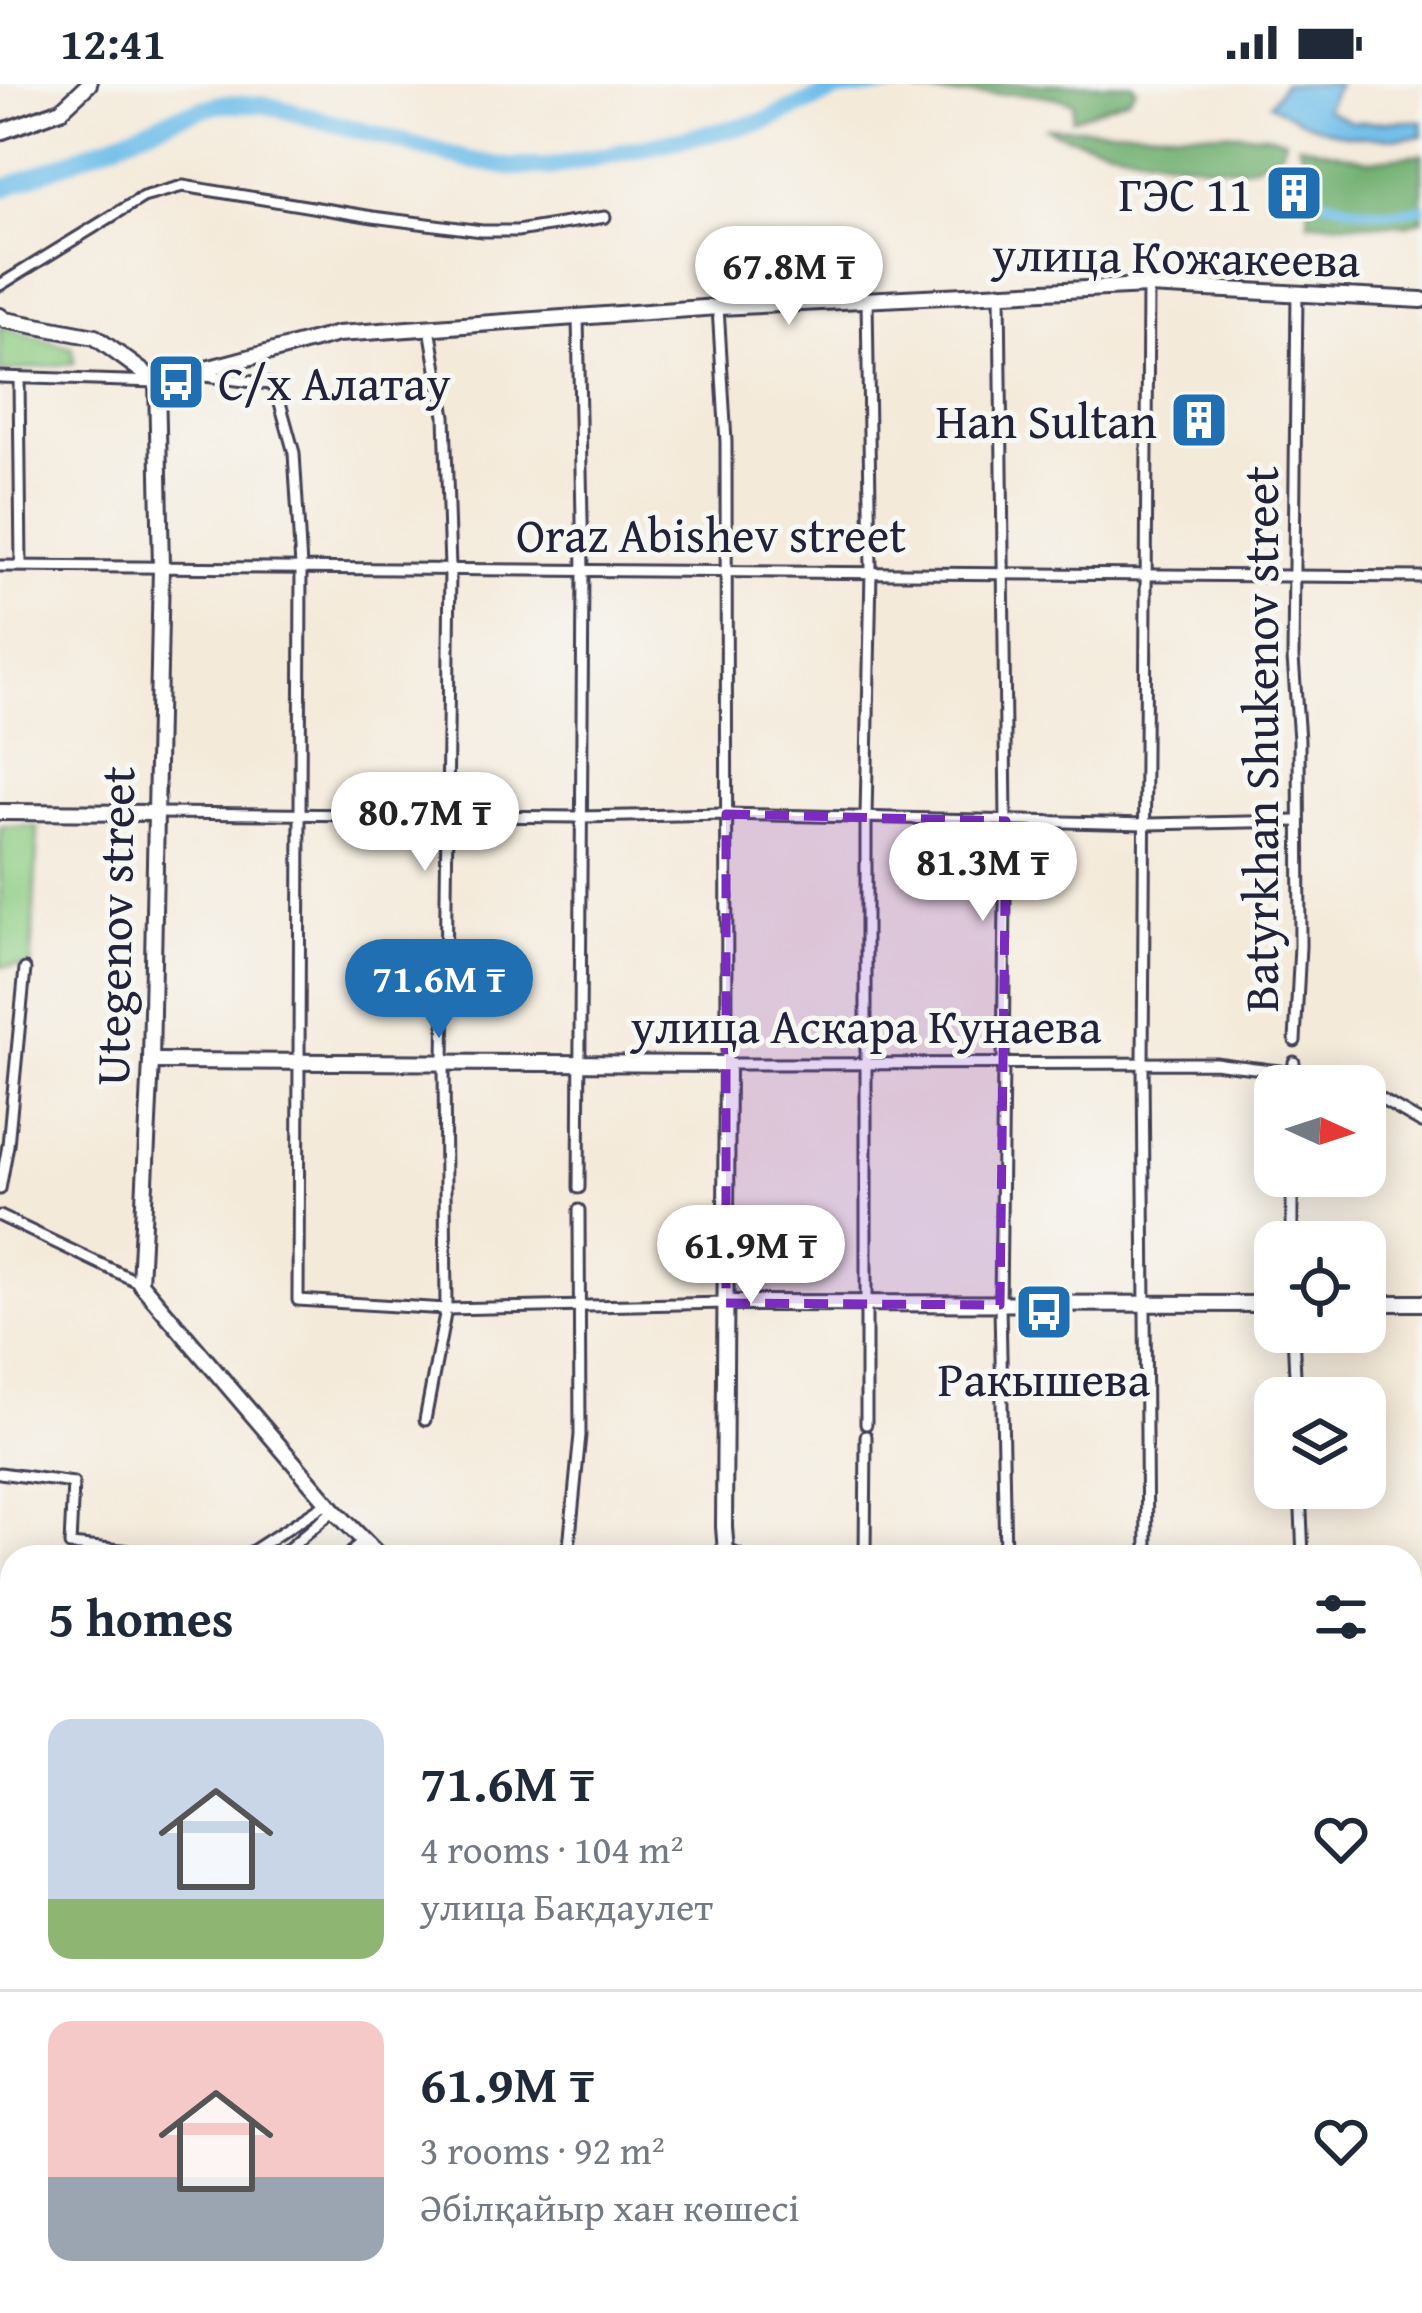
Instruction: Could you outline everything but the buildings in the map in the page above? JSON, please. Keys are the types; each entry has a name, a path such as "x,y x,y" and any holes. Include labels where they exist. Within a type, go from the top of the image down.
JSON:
{"street":[{"path":"0,132 61,110 89,84"},
{"path":"0,285 143,197 183,186 373,218 482,230 517,230 605,217"},
{"path":"1147,1545 1143,1064 1148,286"},
{"name":"улица Кожакеева","path":"0,377 157,382 338,334 1000,290 1148,286 1422,299"},
{"path":"1000,290 1006,820 1000,1306 1005,1545"},
{"name":"Batyrkhan Shukenov street","path":"1295,1041 1300,946 1293,658 1297,292"},
{"path":"865,1545 871,570 867,299"},
{"path":"718,307 726,442 730,1545"},
{"path":"0,316 95,337 157,382"},
{"path":"578,317 584,571 579,1188"},
{"path":"425,1420 446,1309 450,568 445,416 430,328"},
{"path":"190,374 270,384 277,392 294,452 301,567 298,1300 446,1309 726,1303 1254,1304"},
{"path":"19,378 21,565"},
{"name":"Utegenov street","path":"140,1283 151,1061 161,567 157,382"},
{"name":"Oraz Abishev street","path":"0,566 1422,577"},
{"path":"0,812 726,814 1147,824 1298,820"},
{"path":"0,1189 26,968"},
{"name":"улица Аскара Кунаева","path":"151,1061 444,1066 1215,1063 1254,1072"},
{"name":"Batyrkhan Shukenov street","path":"1294,1061 1294,1065"},
{"name":"улица Аскара Кунаева","path":"1386,1102 1422,1123"},
{"path":"569,1545 580,1435 579,1210"},
{"path":"0,1216 140,1283 365,1545"},
{"path":"1386,1303 1422,1303"},
{"path":"0,1473 73,1483 70,1545"},
{"path":"264,1545 331,1506"},
{"path":"291,1545 331,1506"},
{"path":"1301,1509 1302,1545"}],"highlighted area":[{"path":"726,814 1006,821 1000,1305 726,1303"}],"green space":[{"path":"922,84 1133,84 1136,88 1129,98 1072,119 1074,103 1055,97 937,95 918,92"},
{"path":"1044,127 1267,134 1285,139 1281,151 1265,160 1231,167 1112,148"},
{"path":"1298,144 1369,160 1422,154 1422,220 1407,225 1308,222 1311,177"},
{"path":"0,327 72,348 74,363 0,372"},
{"path":"0,826 38,827 31,967 0,966"}],"water":[{"path":"1283,84 1338,84 1325,109 1352,122 1422,121 1422,136 1361,137 1326,130 1270,104"}],"waterway":[{"path":"0,190 178,116 220,104 266,105 469,160 508,167 551,167 763,122 839,89 898,84"},
{"path":"1305,195 1377,211 1422,208"}],"place":[{"name":"ГЭС 11","path":"1294,193"},
{"name":"С/х Алатау","path":"176,382"},
{"name":"Han Sultan","path":"1199,420"},
{"name":"Ракышева","path":"1044,1312"}]}
